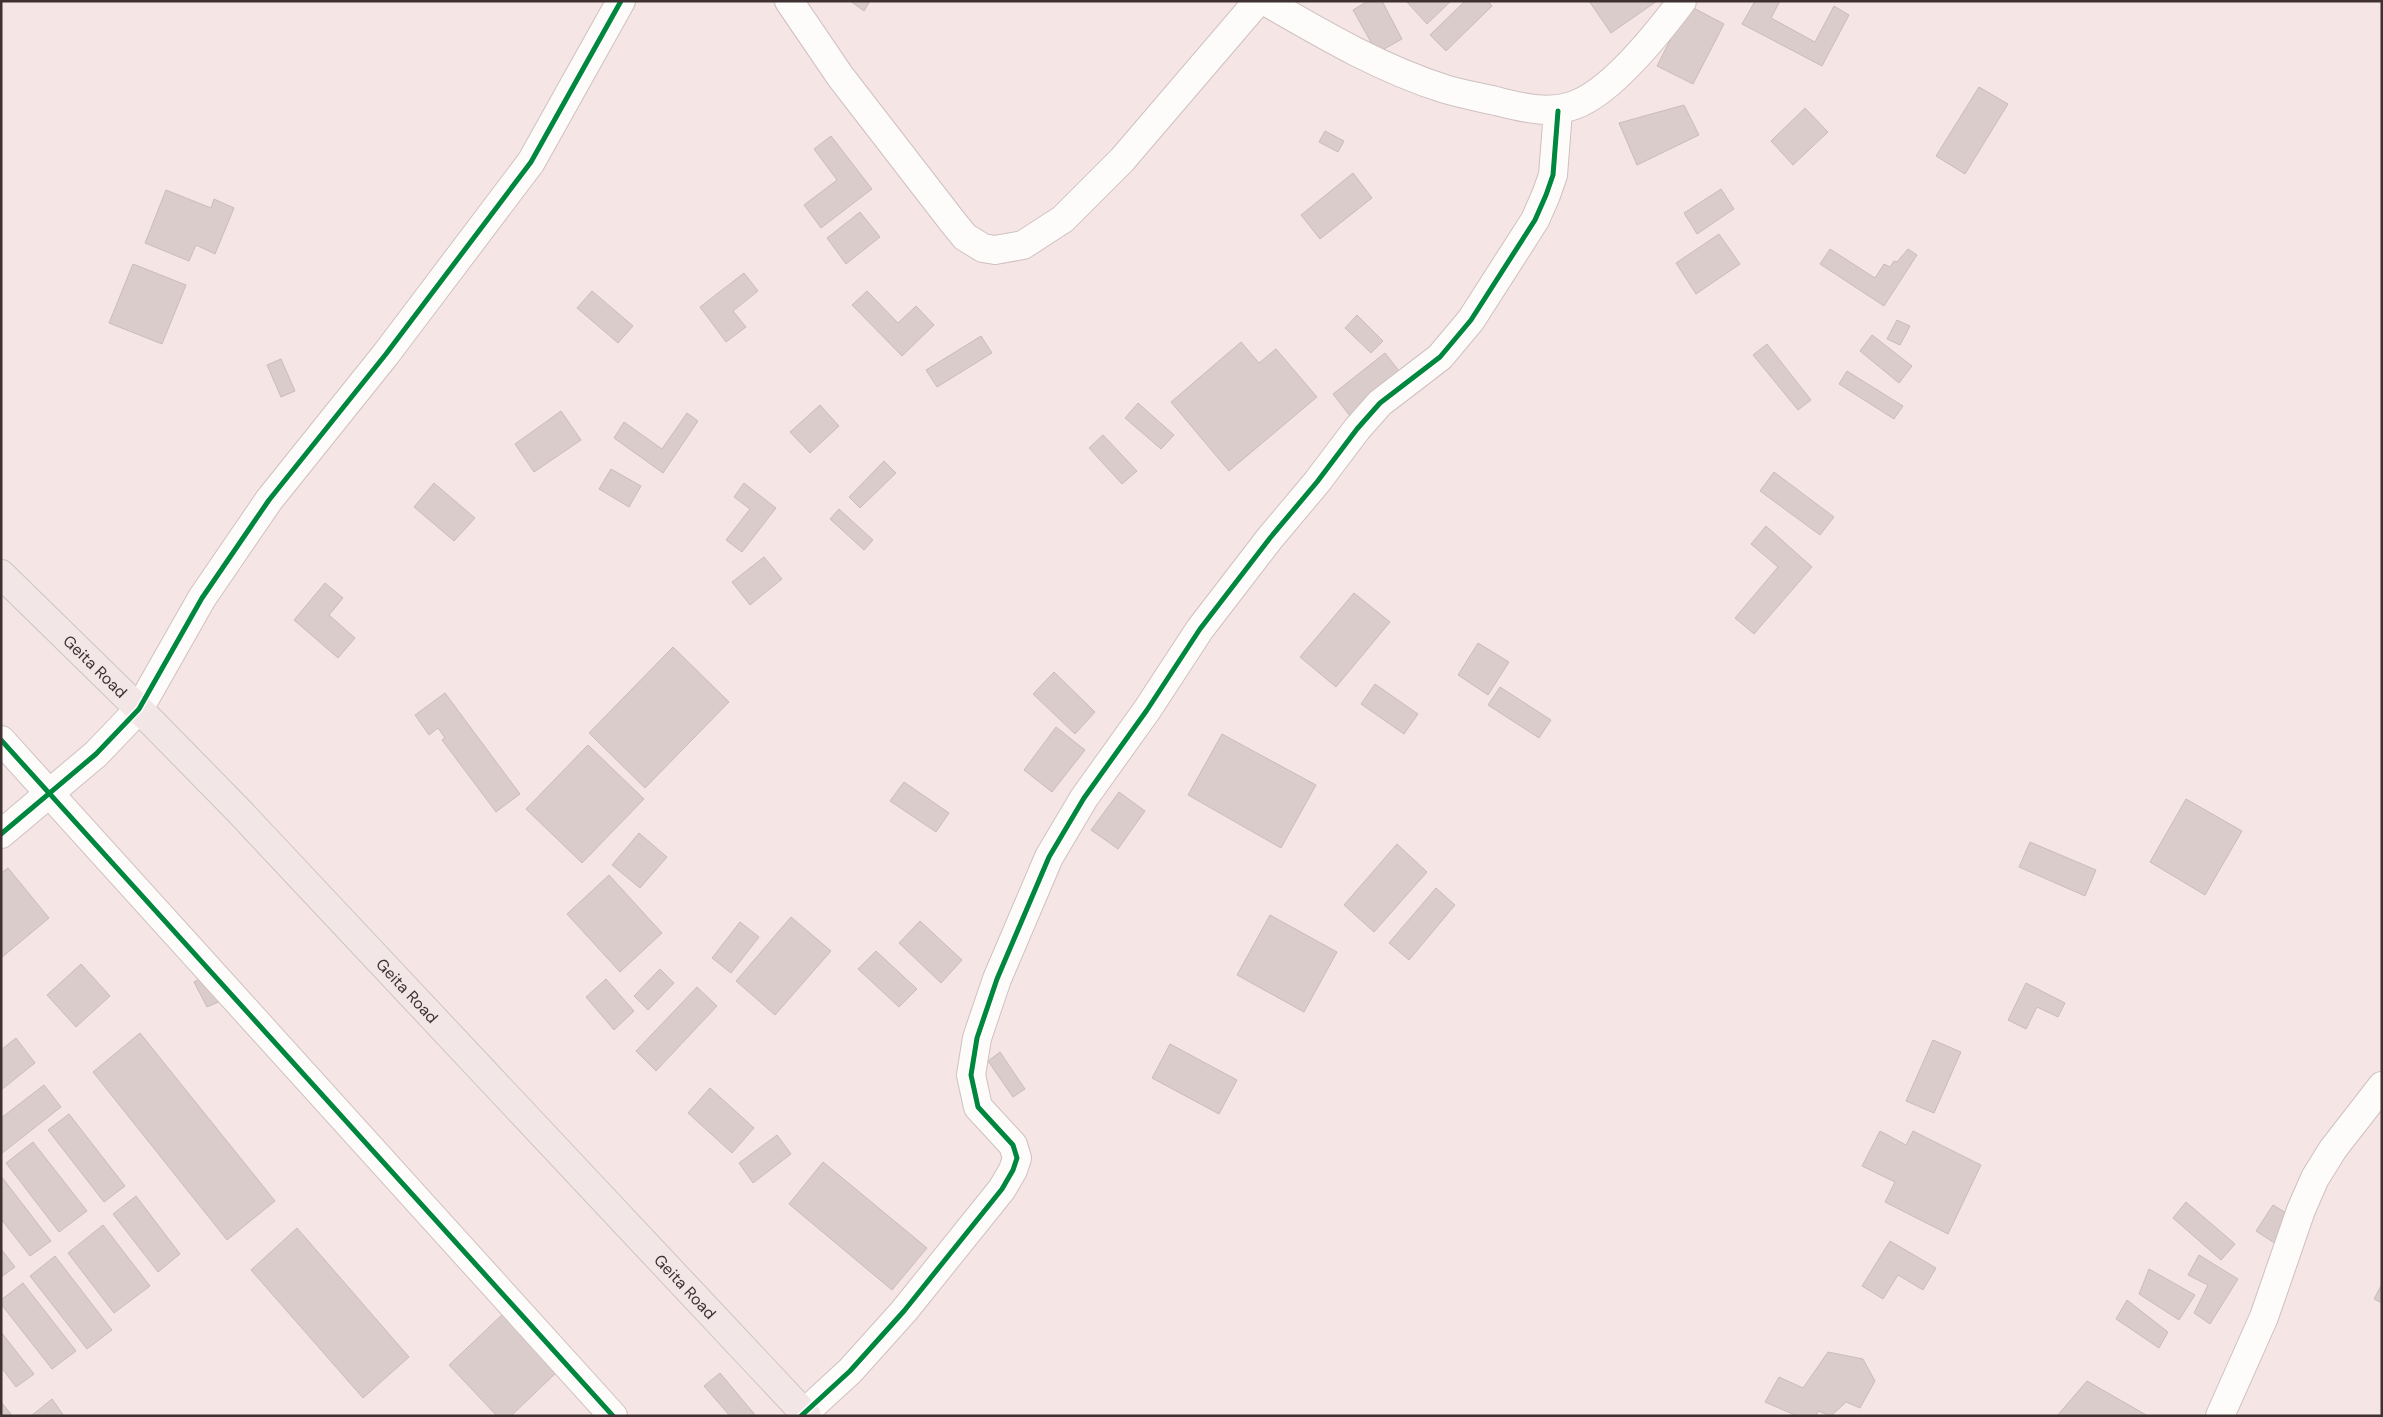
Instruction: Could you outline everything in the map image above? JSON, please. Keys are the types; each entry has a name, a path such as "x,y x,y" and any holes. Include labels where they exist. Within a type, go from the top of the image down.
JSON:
{"highway":[{"name":"Geita Road","path":"1,574 139,709 238,810 805,1415"}],"street":[{"path":"1,834 51,794 96,754 139,709 202,598 269,500 386,354 531,162 621,1"},
{"path":"789,1 840,76 965,237 983,248 995,250 1022,244 1063,218 1122,160 1258,1"},
{"path":"1264,1 1372,60 1444,89 1522,107 1558,111 1579,103 1607,86 1638,54 1682,1"},
{"path":"805,1415 850,1371 904,1311 1002,1189 1014,1170 1017,1158 1013,1145 978,1107 971,1075 977,1038 997,979 1049,857 1084,798 1147,710 1200,629 1270,538 1380,403 1440,357 1471,320 1535,220 1546,195 1553,175 1558,111"},
{"path":"1,740 613,1416"},
{"path":"2220,1416 2264,1317 2315,1178 2333,1149 2382,1086"}],"building":[{"path":"850,1 870,1 864,11"},
{"path":"1368,1 1382,1 1402,39 1377,53 1353,10"},
{"path":"1406,1 1451,1 1427,24"},
{"path":"1465,1 1488,1 1492,6 1446,51 1430,35"},
{"path":"1589,1 1657,1 1611,33"},
{"path":"1755,1 1780,1 1771,18 1815,42 1834,6 1849,15 1822,66 1742,24"},
{"path":"1688,5 1724,24 1693,84 1657,66"},
{"path":"1979,87 2008,104 1965,174 1936,156"},
{"path":"1684,105 1699,135 1637,165 1619,123"},
{"path":"1805,108 1828,132 1793,165 1771,141"},
{"path":"1325,131 1344,141 1338,152 1319,142"},
{"path":"831,136 872,189 821,228 804,205 837,180 814,149"},
{"path":"1353,173 1372,198 1320,239 1301,215"},
{"path":"1721,189 1734,209 1697,234 1684,213"},
{"path":"166,190 211,208 214,199 234,208 215,254 196,245 189,261 145,243"},
{"path":"860,212 880,237 846,264 827,238"},
{"path":"1719,234 1740,264 1696,294 1676,263"},
{"path":"1830,249 1875,278 1884,264 1890,267 1908,249 1917,255 1884,306 1820,264"},
{"path":"133,264 186,285 162,344 109,323"},
{"path":"744,273 758,291 733,311 746,327 726,342 700,307"},
{"path":"592,291 633,326 618,343 577,308"},
{"path":"867,291 898,323 916,306 934,325 902,356 852,305"},
{"path":"1357,315 1383,341 1371,353 1345,328"},
{"path":"1897,320 1910,326 1900,345 1887,339"},
{"path":"1872,335 1912,366 1899,383 1860,351"},
{"path":"981,336 992,353 937,387 926,370"},
{"path":"1241,342 1259,363 1276,349 1317,397 1229,471 1171,402"},
{"path":"1767,344 1811,400 1798,410 1753,355"},
{"path":"1385,353 1402,375 1350,416 1333,394"},
{"path":"281,359 295,391 281,397 267,365"},
{"path":"1847,371 1903,406 1894,419 1839,384"},
{"path":"1138,403 1174,435 1161,449 1125,418"},
{"path":"820,405 839,426 810,453 790,432"},
{"path":"561,411 581,440 534,472 515,444"},
{"path":"687,413 698,421 663,473 614,438 624,422 662,449"},
{"path":"1103,435 1137,471 1122,484 1089,448"},
{"path":"884,461 896,473 860,508 849,497"},
{"path":"611,469 641,486 629,507 599,489"},
{"path":"1774,472 1834,517 1820,535 1760,491"},
{"path":"434,483 475,518 454,541 414,507"},
{"path":"744,483 776,508 742,552 726,540 750,509 734,497"},
{"path":"839,509 873,540 864,550 830,519"},
{"path":"1766,526 1812,567 1754,634 1735,618 1778,567 1751,544"},
{"path":"764,557 782,579 750,605 732,582"},
{"path":"325,583 343,598 329,615 355,638 338,658 294,620"},
{"path":"1354,593 1390,622 1336,687 1300,657"},
{"path":"1478,643 1509,662 1488,695 1458,675"},
{"path":"673,647 729,702 645,788 589,733"},
{"path":"1054,672 1095,712 1075,734 1033,694"},
{"path":"1375,684 1418,714 1404,734 1361,704"},
{"path":"1500,687 1551,720 1539,738 1488,705"},
{"path":"445,693 520,794 496,812 442,740 445,738 438,728 429,735 415,715"},
{"path":"1056,727 1085,750 1052,792 1024,770"},
{"path":"1222,734 1316,785 1281,848 1188,795"},
{"path":"588,745 644,799 582,863 526,809"},
{"path":"904,782 949,813 936,832 890,801"},
{"path":"1119,792 1145,811 1118,849 1091,830"},
{"path":"2186,799 2242,831 2205,895 2150,862"},
{"path":"639,833 667,857 640,888 612,865"},
{"path":"2030,842 2096,870 2085,896 2019,867"},
{"path":"1397,844 1427,872 1374,932 1344,905"},
{"path":"8,868 49,918 1,958 1,873"},
{"path":"609,875 662,933 620,972 567,914"},
{"path":"1436,888 1455,905 1409,960 1389,943"},
{"path":"1270,915 1337,952 1304,1012 1237,975"},
{"path":"791,917 831,951 775,1015 736,981"},
{"path":"920,921 962,960 941,983 899,943"},
{"path":"740,922 759,937 731,973 712,958"},
{"path":"876,951 917,989 899,1007 858,969"},
{"path":"81,964 110,996 76,1027 47,995"},
{"path":"660,969 674,983 648,1010 634,996"},
{"path":"210,973 223,1000 207,1007 194,982"},
{"path":"606,979 634,1011 614,1030 586,997"},
{"path":"2026,983 2065,1003 2058,1017 2037,1007 2026,1029 2008,1020"},
{"path":"697,987 717,1006 656,1071 636,1051"},
{"path":"140,1033 275,1201 227,1240 93,1072"},
{"path":"16,1038 35,1063 1,1090 1,1050"},
{"path":"1933,1040 1961,1052 1934,1113 1906,1101"},
{"path":"1170,1044 1237,1080 1219,1114 1152,1078"},
{"path":"1000,1052 1025,1089 1013,1097 988,1061"},
{"path":"44,1085 61,1107 1,1154 1,1118"},
{"path":"710,1088 754,1128 732,1153 688,1113"},
{"path":"69,1114 125,1186 104,1202 48,1130"},
{"path":"1880,1131 1906,1145 1913,1131 1981,1165 1948,1234 1885,1202 1895,1182 1862,1166"},
{"path":"777,1135 791,1154 753,1183 739,1163"},
{"path":"33,1142 87,1211 59,1232 6,1163"},
{"path":"823,1162 927,1248 892,1290 789,1204"},
{"path":"1,1176 51,1241 30,1256 1,1219"},
{"path":"136,1196 180,1254 158,1272 113,1214"},
{"path":"2186,1202 2235,1244 2221,1260 2173,1218"},
{"path":"2273,1205 2293,1217 2276,1244 2256,1231"},
{"path":"103,1225 150,1286 114,1313 68,1253"},
{"path":"297,1228 409,1357 363,1398 251,1270"},
{"path":"1890,1241 1936,1268 1923,1290 1898,1275 1883,1299 1862,1286"},
{"path":"1,1249 15,1267 1,1277"},
{"path":"2199,1255 2238,1279 2210,1324 2194,1313 2208,1285 2188,1275"},
{"path":"55,1256 112,1330 87,1349 30,1276"},
{"path":"2149,1269 2195,1295 2179,1320 2139,1294"},
{"path":"23,1283 76,1351 52,1369 1,1304 1,1300"},
{"path":"2382,1284 2382,1303 2374,1299"},
{"path":"2127,1300 2168,1332 2159,1348 2116,1319"},
{"path":"506,1311 561,1368 511,1416 497,1416 449,1365"},
{"path":"1,1332 34,1374 16,1387 1,1367"},
{"path":"1828,1352 1863,1359 1875,1381 1860,1408 1846,1402 1831,1416 1818,1411 1816,1416 1797,1416 1765,1402 1779,1377 1803,1388"},
{"path":"720,1373 756,1416 730,1416 704,1386"},
{"path":"2087,1381 2148,1416 2057,1416"},
{"path":"52,1399 64,1416 31,1416"},
{"path":"1,1402 11,1414 9,1416 1,1416"}],"cycle path":[{"path":"1,834 96,754 139,709 202,598 269,500 386,354 531,162 621,1"},
{"path":"801,1416 850,1371 904,1311 1002,1189 1013,1170 1017,1158 1013,1145 978,1107 971,1075 977,1038 997,979 1049,857 1084,798 1147,710 1200,629 1270,538 1380,403 1440,357 1471,320 1535,220 1546,195 1553,175 1558,111"},
{"path":"1,740 613,1416"}]}
